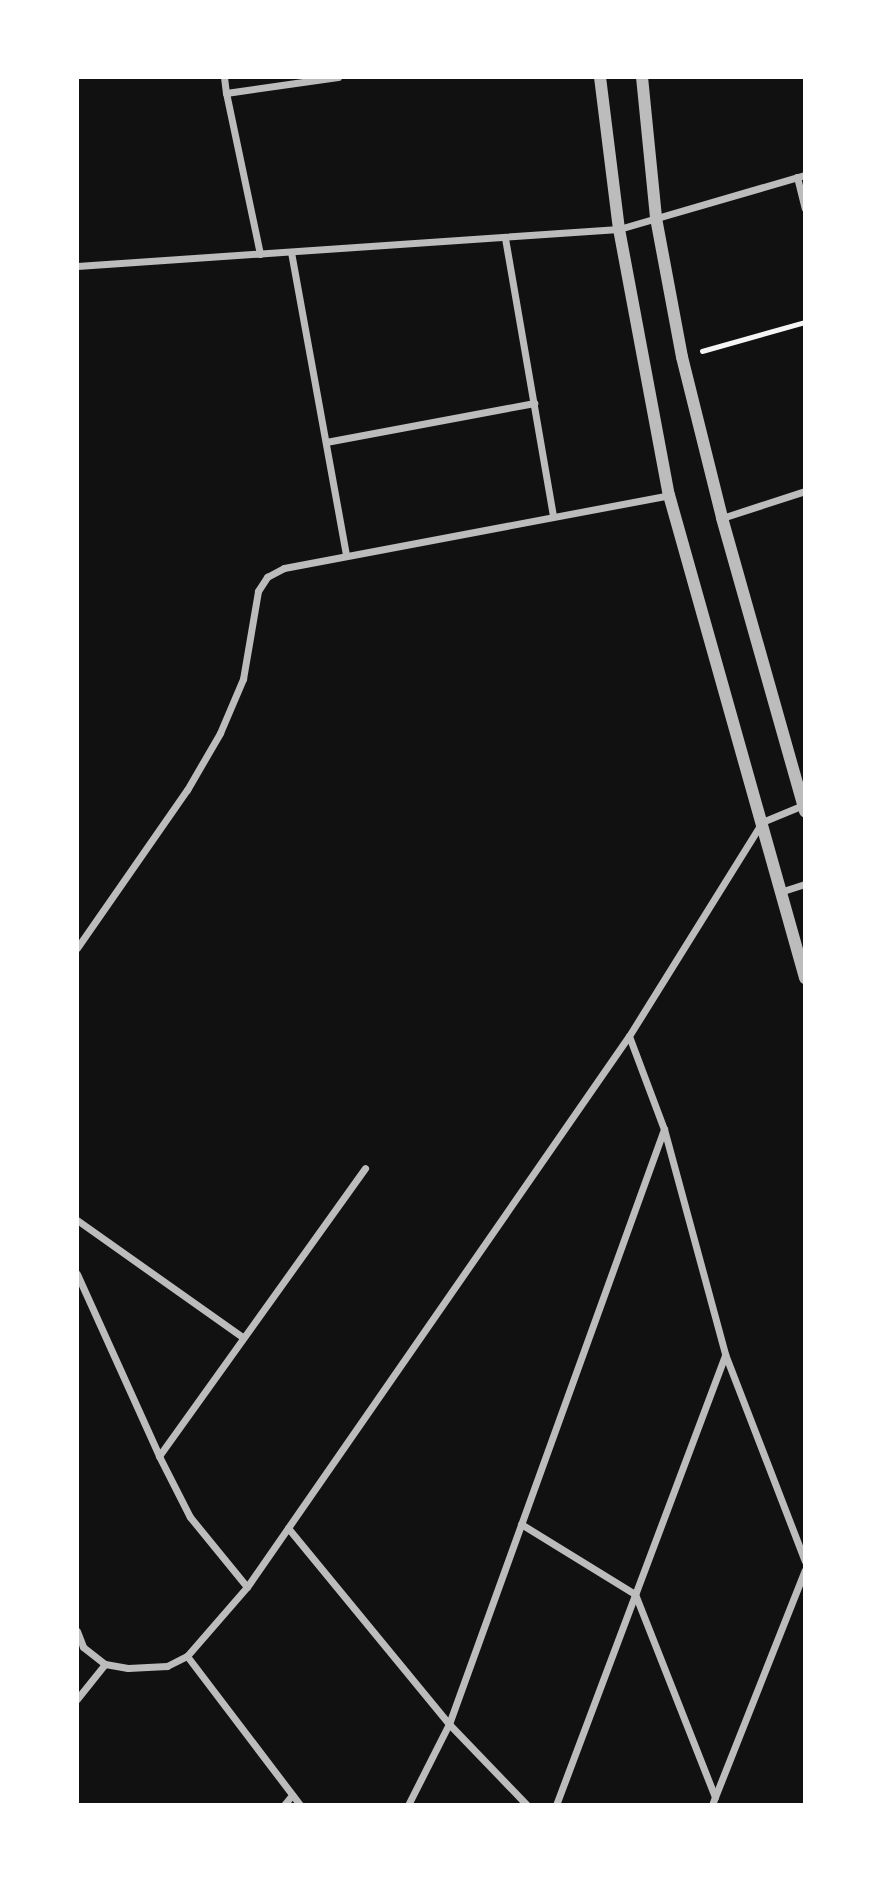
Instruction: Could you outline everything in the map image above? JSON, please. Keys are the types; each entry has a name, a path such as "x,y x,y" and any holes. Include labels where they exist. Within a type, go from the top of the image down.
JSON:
{"street":[{"path":"224,77 260,254"},
{"path":"226,93 338,77"},
{"path":"600,77 619,229 670,495 805,978"},
{"path":"77,1631 80,1647 105,1664 148,1669 167,1666 187,1656 247,1587 629,1036 762,822 804,808 722,518 682,357 656,218 642,77"},
{"path":"77,266 619,229 801,176 805,208"},
{"path":"505,238 553,515"},
{"path":"291,252 346,555"},
{"path":"326,442 534,403"},
{"path":"722,518 805,491"},
{"path":"77,948 187,790 220,733 243,679 258,591 267,577 284,568 346,555 670,495"},
{"path":"780,892 805,884"},
{"path":"629,1036 664,1129 725,1354 805,1561"},
{"path":"408,1805 449,1724 664,1129"},
{"path":"159,1456 242,1336 365,1168"},
{"path":"77,1220 242,1336"},
{"path":"77,1274 159,1456 190,1517 247,1587"},
{"path":"556,1805 725,1354"},
{"path":"521,1524 635,1594 714,1801"},
{"path":"288,1528 449,1724 527,1805"},
{"path":"714,1801 805,1570"},
{"path":"187,1656 300,1805"},
{"path":"77,1699 105,1664"},
{"path":"284,1805 292,1795"}],"path":[{"path":"682,357 805,322"}]}
